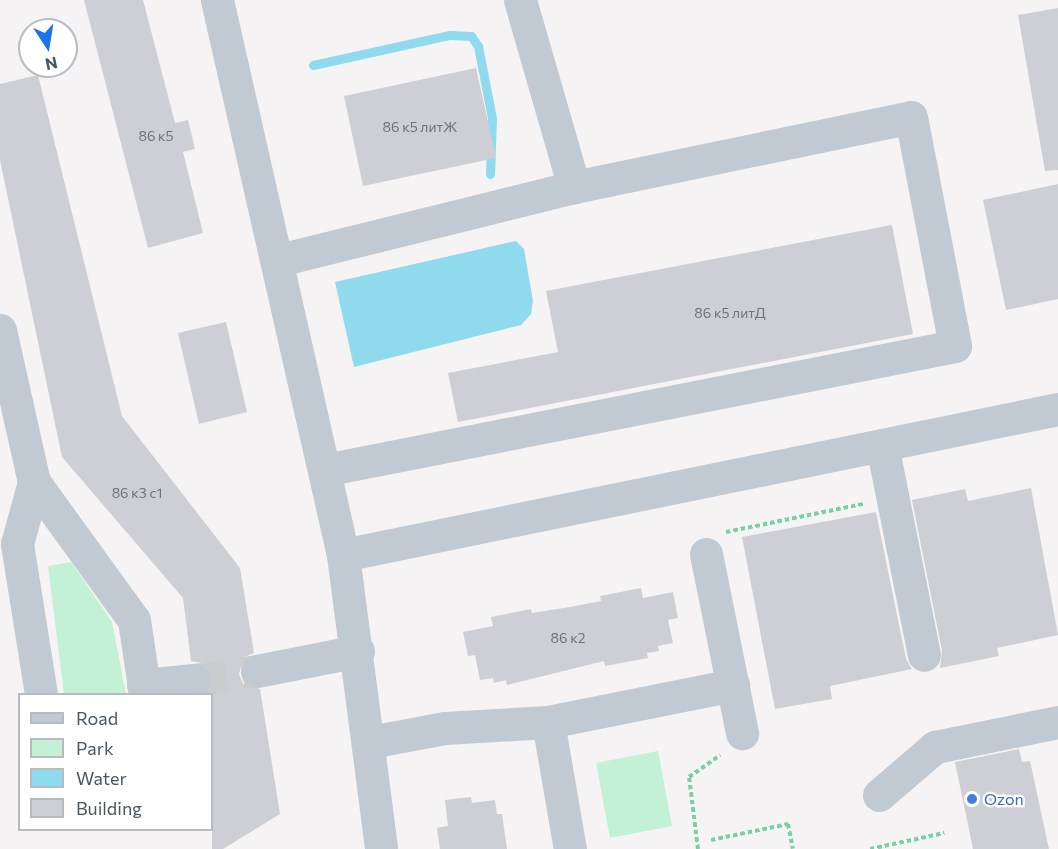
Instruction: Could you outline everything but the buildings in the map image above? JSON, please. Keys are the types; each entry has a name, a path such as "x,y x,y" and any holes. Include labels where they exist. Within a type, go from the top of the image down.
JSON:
{"street":[{"path":"217,0 279,260 343,555 370,742 381,849"},
{"path":"520,0 574,187"},
{"path":"279,260 574,187 911,117 955,346 325,471"},
{"path":"0,330 34,482 134,620 144,690 194,680"},
{"path":"343,555 1058,409"},
{"path":"882,445 924,655"},
{"path":"34,482 17,544 41,693"},
{"path":"706,554 742,733"},
{"path":"257,671 358,651"},
{"path":"370,742 445,728 548,722 733,685"},
{"path":"548,722 570,849"},
{"path":"879,795 935,747 1058,722"}],"path":[{"path":"706,554 718,533 879,500 891,493"},
{"path":"698,849 689,777 731,747 742,733"},
{"path":"711,840 788,824 793,849"},
{"path":"870,849 944,833"}],"green space":[{"path":"71,562 112,622 126,693 64,693 48,566"},
{"path":"658,751 672,826 610,838 596,763"}],"water":[{"path":"516,241 524,249 533,301 531,314 521,325 354,367 335,282"}],"waterway":[{"path":"313,65 450,35 471,36 478,46 492,118 490,174"}],"tunnel":[{"path":"194,680 257,671"}],"place":[{"name":"Ozon","path":"972,799"}]}
